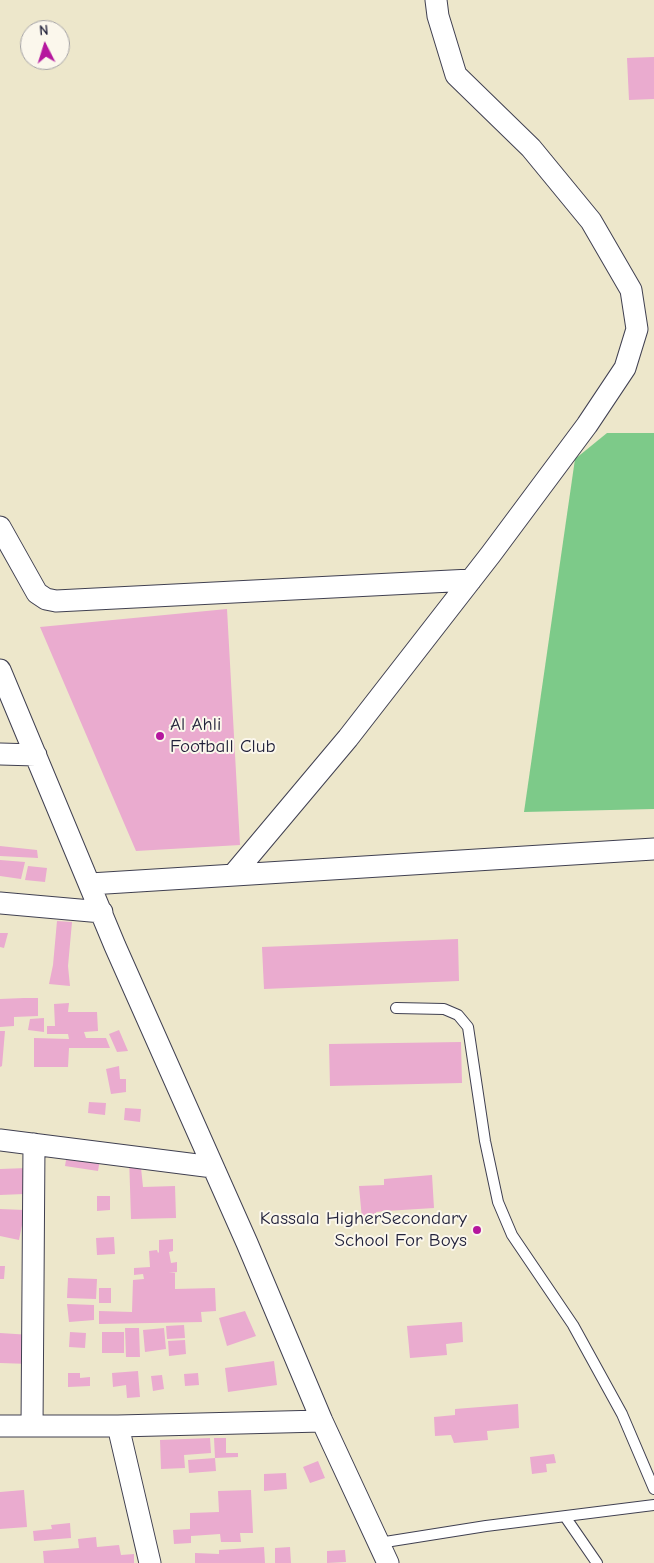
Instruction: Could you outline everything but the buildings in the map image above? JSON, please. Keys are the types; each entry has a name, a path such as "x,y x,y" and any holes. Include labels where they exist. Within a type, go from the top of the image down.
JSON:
{"street":[{"path":"233,875 348,738 471,580 587,425 625,368 637,329 631,290 591,221 531,148 456,75 438,16 436,0"},
{"path":"0,526 37,593 46,599 56,601 471,580"},
{"path":"0,670 102,912 247,1243 322,1421 388,1563"},
{"path":"0,754 36,755"},
{"path":"90,884 654,849"},
{"path":"0,903 102,912"},
{"path":"0,1140 213,1167"},
{"path":"32,1426 34,1144"},
{"path":"0,1426 118,1426 322,1421"},
{"path":"118,1426 150,1563"}],"lane":[{"path":"396,1008 444,1009 458,1014 468,1028 485,1141 498,1202 512,1235 573,1325 622,1414 654,1489"},
{"path":"379,1543 486,1526 566,1518 654,1506"},
{"path":"566,1518 597,1563"}],"green space":[{"path":"607,433 654,433 654,809 524,812 575,459"}],"place":[{"name":"Al Ahli Football Club","path":"160,736"},
{"name":"Kassala HigherSecondary School For Boys","path":"477,1230"}]}
